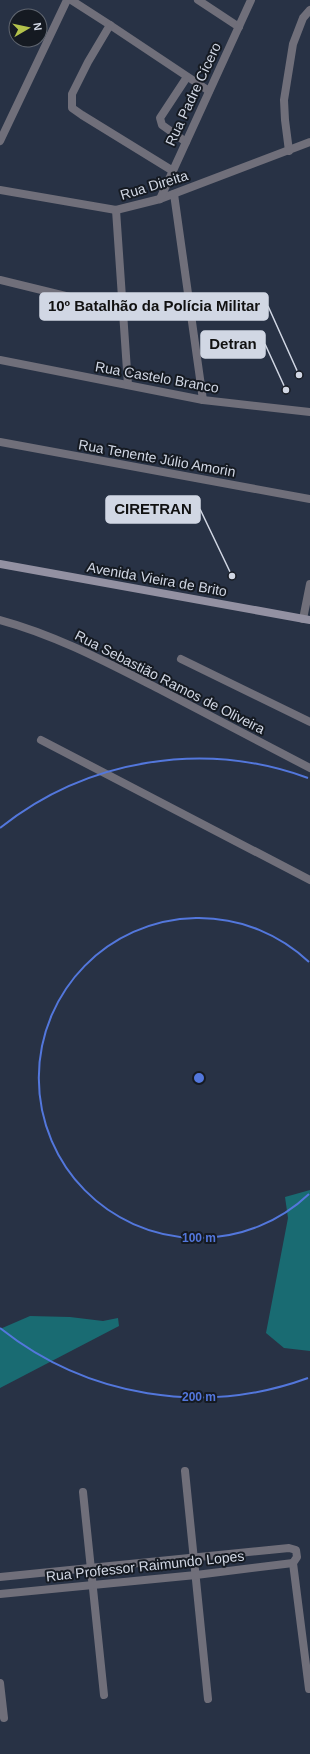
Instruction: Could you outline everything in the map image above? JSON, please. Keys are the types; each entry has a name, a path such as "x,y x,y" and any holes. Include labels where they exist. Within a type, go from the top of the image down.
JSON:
{"main road":[{"name":"Avenida Vieira de Brito","path":"0,564 307,619"}],"street":[{"path":"0,141 67,0"},
{"path":"71,0 209,91"},
{"path":"198,0 239,27"},
{"name":"Rua Padre Cícero","path":"160,199 251,0"},
{"path":"289,151 284,120 284,100 293,44 303,18 310,10"},
{"path":"110,25 88,62 72,94 72,108 173,171"},
{"path":"186,142 162,125 160,118 187,77"},
{"name":"Rua Direita","path":"0,190 116,210 160,199 310,142"},
{"path":"174,194 203,400"},
{"path":"116,210 128,385"},
{"path":"0,280 123,310"},
{"name":"Rua Castelo Branco","path":"0,360 203,400 310,412"},
{"name":"Rua Tenente Júlio Amorin","path":"0,442 310,499"},
{"path":"307,619 310,584"},
{"name":"Rua Sebastião Ramos de Oliveira","path":"0,620 61,641 114,666 310,768"},
{"name":"Rua Sebastião Ramos de Oliveira","path":"181,659 310,722"},
{"path":"41,740 310,880"},
{"path":"185,1471 208,1699"},
{"path":"83,1492 91,1584 104,1695"},
{"name":"Rua Professor Raimundo Lopes","path":"0,1577 289,1548 296,1550 297,1557 293,1563 196,1575 0,1594"},
{"path":"293,1563 309,1689"},
{"path":"0,1683 4,1718"}],"shaded area":[{"path":"310,1190 310,1351 284,1348 266,1333 288,1218 285,1197"},
{"path":"30,1316 70,1317 103,1321 118,1318 119,1326 0,1388 0,1329"}],"place":[{"name":"10º Batalhão da Polícia Militar","path":"299,375"},
{"name":"Detran","path":"286,390"},
{"name":"CIRETRAN","path":"232,576"}]}
